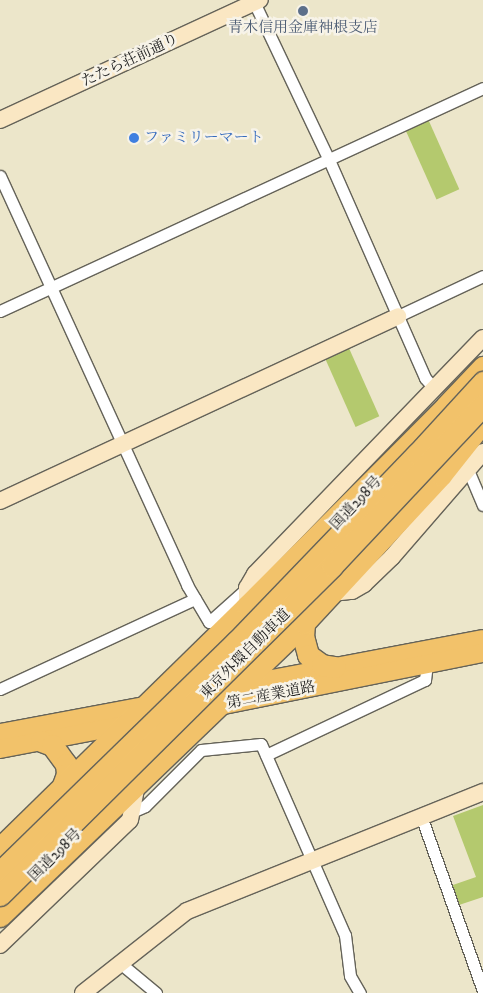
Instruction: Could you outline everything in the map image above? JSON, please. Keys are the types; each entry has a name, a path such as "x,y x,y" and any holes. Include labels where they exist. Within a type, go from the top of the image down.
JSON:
{"highway":[{"name":"国道298号","path":"227,636 310,552 483,367"},
{"name":"東京外環自動車道","path":"0,872 236,642 417,454 483,382"},
{"path":"0,858 247,597 455,397"},
{"name":"東京外環自動車道","path":"0,895 279,620 483,405"},
{"path":"0,916 304,623 441,475 483,422"},
{"path":"270,640 483,422"},
{"path":"304,623 302,636 308,655 322,664 335,667"},
{"path":"41,741 52,745 66,764 69,786"},
{"path":"0,848 69,786"},
{"name":"国道298号","path":"0,909 110,800"}],"main road":[{"name":"第二産業道路","path":"0,733 483,639"},
{"name":"第二産業道路","path":"0,749 483,653"}],"street":[{"name":"たたら荘前通り","path":"0,120 256,1"},
{"path":"256,1 329,160 425,378 435,389"},
{"path":"0,311 483,88"},
{"path":"0,176 122,444 195,599 209,622 247,597 254,574 483,338"},
{"path":"0,501 483,276"},
{"path":"332,593 352,591 364,584 392,557 483,452"},
{"path":"468,470 483,505"},
{"path":"0,689 195,599"},
{"path":"266,755 425,680 427,664"},
{"path":"134,810 145,806 201,750 260,744 313,859 345,935 350,976 360,993"},
{"path":"0,945 130,820 134,810 138,784"},
{"path":"83,993 187,910 483,792"},
{"path":"421,816 483,991"},
{"path":"0,831 22,827"},
{"path":"120,963 156,993"}],"green space":[{"path":"428,119 459,189 436,200 405,129"},
{"path":"348,346 379,416 356,427 324,357"},
{"path":"483,805 483,897 456,906 450,886 476,877 453,816"}],"place":[{"name":"青木信用金庫神根支店","path":"303,11"},
{"name":"ファミリーマート","path":"134,138"}]}
